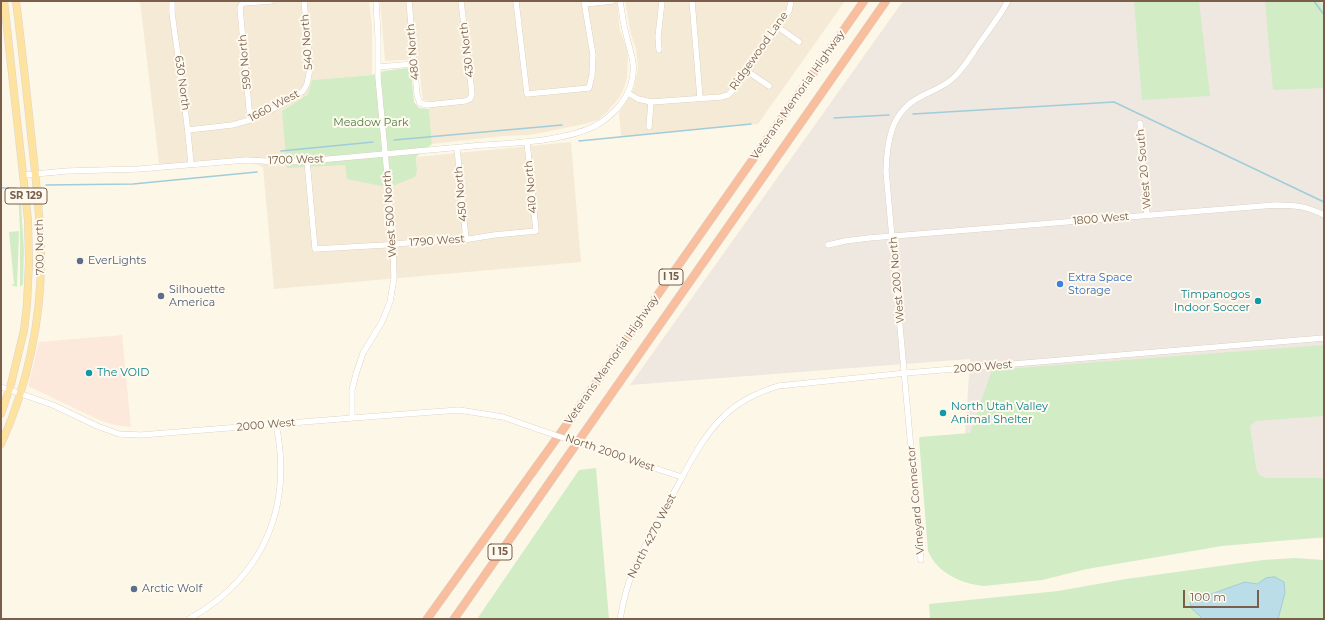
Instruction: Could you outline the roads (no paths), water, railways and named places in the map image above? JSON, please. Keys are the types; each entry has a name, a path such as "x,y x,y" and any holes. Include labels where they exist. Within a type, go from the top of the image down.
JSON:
{"highway":[{"name":"Veterans Memorial Highway","path":"427,619 567,424 864,1"},
{"name":"Veterans Memorial Highway","path":"454,619 886,1"}],"main road":[{"name":"700 North","path":"1,414 9,390 24,330 27,304 29,236 24,175 4,1"},
{"name":"700 North","path":"2,442 20,393 32,346 39,292 41,253 36,174 16,1"}],"street":[{"name":"630 North","path":"172,1 172,13 188,130 191,165"},
{"name":"590 North","path":"250,120 240,8 241,5 271,1"},
{"name":"540 North","path":"304,1 310,65 307,84"},
{"name":"West 500 North","path":"352,418 352,390 362,353 382,322 390,302 394,278 393,245 378,67 376,1"},
{"name":"480 North","path":"408,1 417,95 420,103"},
{"name":"430 North","path":"420,103 427,105 465,101 470,99 472,94 461,1"},
{"path":"516,1 527,94 589,88 593,55 584,3 612,1"},
{"name":"1700 West","path":"24,175 67,171 139,169 246,160 280,162 308,161 527,142 567,135 593,127 607,119 617,109 628,93 634,71 633,58 626,34 620,1"},
{"path":"659,50 658,37 662,1"},
{"path":"692,1 700,98"},
{"name":"Ridgewood Lane","path":"628,93 638,99 651,102 721,97 728,95 733,91 778,27 789,10 791,1"},
{"name":"West 200 North","path":"911,440 887,178 887,156 890,134 904,109 909,104 920,96 950,82 962,69 1008,1"},
{"path":"778,27 799,42"},
{"path":"378,67 414,64"},
{"path":"747,71 768,86"},
{"name":"1660 West","path":"188,130 232,125 250,120 285,103 303,91 307,84"},
{"path":"649,127 651,102"},
{"name":"West 20 South","path":"1140,122 1147,215"},
{"name":"410 North","path":"527,142 536,231"},
{"name":"450 North","path":"457,148 466,240"},
{"name":"1790 West","path":"308,161 315,249 393,245 428,241 466,240 494,235 536,231"},
{"name":"1800 West","path":"828,245 845,241 893,236 1275,205 1294,205 1310,208 1324,215"},
{"name":"2000 West","path":"682,477 711,429 737,405 762,391 778,386 906,373 1324,338"},
{"name":"2000 West","path":"1,387 53,405 97,426 119,434 141,435 459,410 502,417 537,429"},
{"path":"189,619 218,601 236,584 267,538 276,509 280,485 280,458 276,424"},
{"name":"North 2000 West","path":"537,429 682,477"},
{"name":"Vineyard Connector","path":"911,440 921,560"},
{"name":"North 4270 West","path":"620,619 623,600 634,568 682,477"}],"water":[{"path":"1275,577 1284,582 1285,593 1278,619 1201,619 1201,617 1191,608 1190,602 1197,599 1245,582 1257,584 1266,578"}],"waterway":[{"path":"1314,1 1324,15"},
{"path":"913,114 1114,102 1324,202"},
{"path":"834,118 889,115"},
{"path":"579,141 751,124"},
{"path":"394,140 562,125"},
{"path":"281,151 373,142"},
{"path":"46,185 133,184 257,172"},
{"path":"1,188 16,188"}],"place":[{"name":"EverLights","path":"80,261"},
{"name":"Extra Space Storage","path":"1060,284"},
{"name":"Silhouette America","path":"161,296"},
{"name":"Timpanogos Indoor Soccer","path":"1258,301"},
{"name":"The VOID","path":"89,373"},
{"name":"North Utah Valley Animal Shelter","path":"943,413"},
{"name":"Arctic Wolf","path":"134,589"}],"park label":[{"name":"Meadow Park","path":"371,123"}]}
